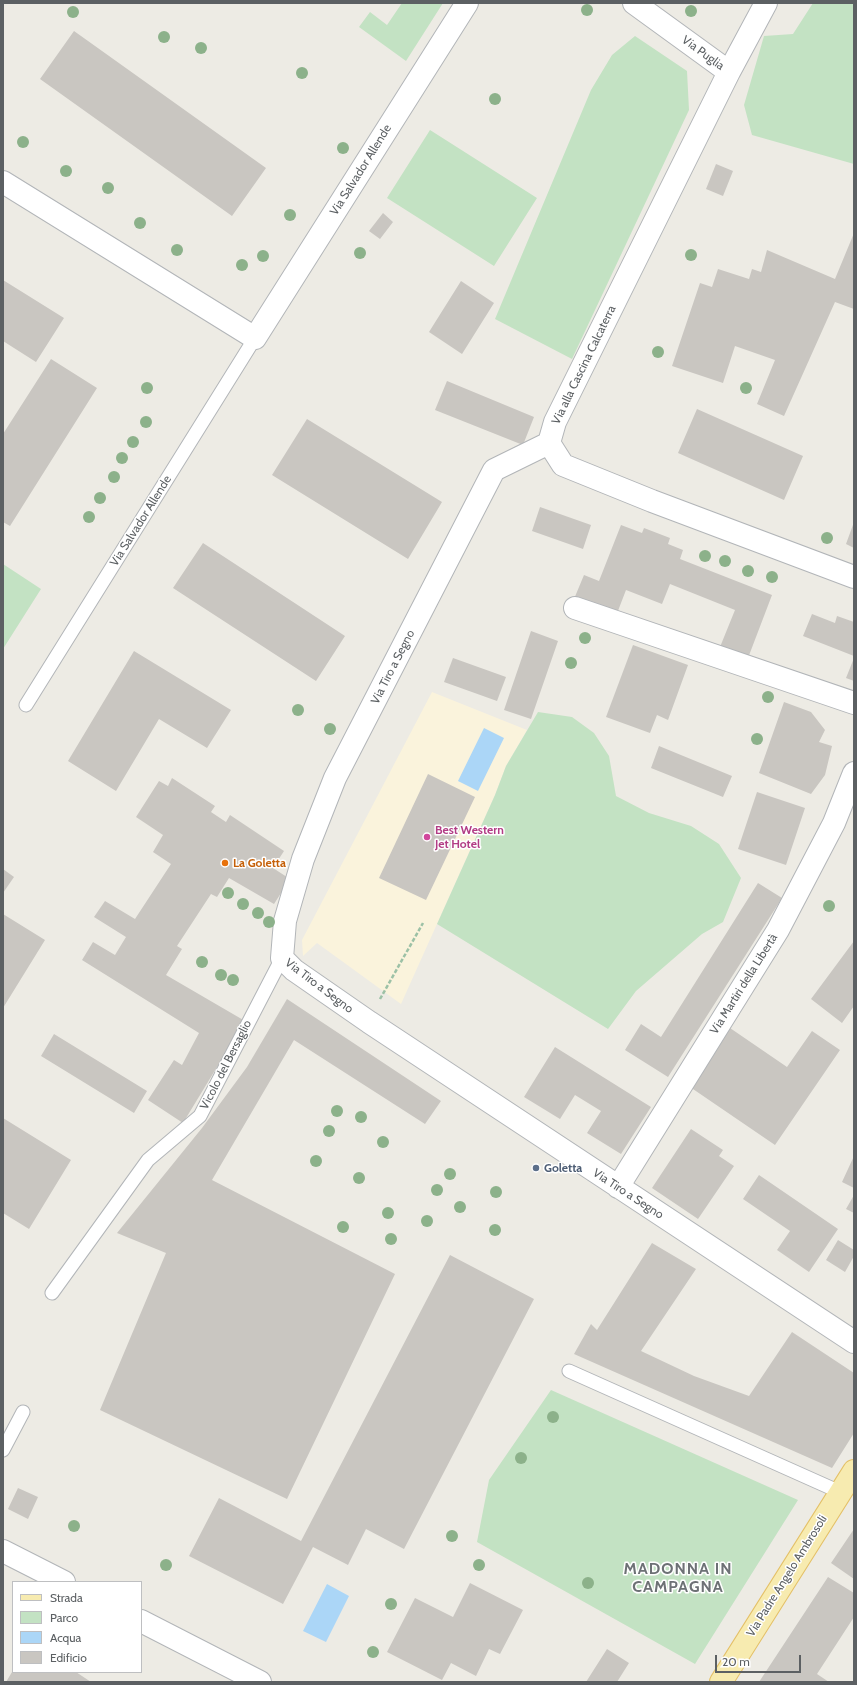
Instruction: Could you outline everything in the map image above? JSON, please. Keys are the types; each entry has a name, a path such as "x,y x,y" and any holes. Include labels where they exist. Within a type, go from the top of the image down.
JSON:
{"main road":[{"name":"Via Padre Angelo Ambrosoli","path":"721,1682 854,1472"}],"street":[{"name":"Via Salvador Allende","path":"255,338 467,3"},
{"name":"Via Puglia","path":"634,3 729,72 766,3"},
{"name":"Via alla Cascina Calcaterra","path":"549,443 555,422 729,72"},
{"path":"3,182 255,338"},
{"path":"549,443 563,465 652,501 854,577"},
{"name":"Via Tiro a Segno","path":"549,443 494,470 335,778 303,859 285,921 282,958 294,970 369,1022 618,1188 854,1342"},
{"path":"576,608 854,703"},
{"name":"Via Martiri della Libertà","path":"618,1188 778,930 834,823 854,772"},
{"path":"3,1551 62,1581"},
{"path":"142,1622 260,1682"}],"lane":[{"name":"Via Salvador Allende","path":"26,705 255,338"},
{"name":"Vicolo del Bersaglio","path":"52,1293 148,1160 200,1116 282,958"},
{"path":"569,1371 840,1492"},
{"path":"3,1450 23,1412"}],"path":[{"path":"369,1022 384,991 423,923"}],"shaded area":[{"path":"432,692 527,730 506,766 495,795 401,1004 317,943 303,956 302,940"}],"green space":[{"path":"402,3 443,3 406,61 359,27 370,12 387,25"},
{"path":"813,3 854,3 854,164 752,135 744,105 764,36 793,34"},
{"path":"635,36 687,71 689,110 572,359 495,319 591,90 612,55"},
{"path":"430,130 537,198 494,266 387,198"},
{"path":"3,564 41,589 3,649"},
{"path":"538,712 572,717 594,733 609,756 616,796 649,813 691,826 719,844 741,878 723,922 702,934 636,991 608,1029 437,924 495,795 506,766"},
{"path":"551,1390 798,1500 695,1664 477,1542 489,1480"}],"water":[{"path":"484,728 504,738 478,791 458,781"},
{"path":"327,1584 349,1596 326,1642 303,1631"}],"building":[{"path":"74,31 266,168 232,216 40,79"},
{"path":"716,164 733,171 723,196 706,189"},
{"path":"383,213 393,222 380,239 369,231"},
{"path":"854,233 854,309 835,302 784,416 757,404 775,360 735,346 723,383 672,366 700,283 712,287 718,269 749,279 752,269 761,272 767,250 835,279"},
{"path":"3,280 64,318 36,362 3,341"},
{"path":"461,281 494,303 462,354 429,332"},
{"path":"51,359 97,388 10,526 3,522 3,434"},
{"path":"447,381 534,417 523,445 435,410"},
{"path":"697,409 803,456 784,500 678,453"},
{"path":"307,419 442,502 408,559 272,475"},
{"path":"540,507 591,525 583,549 532,531"},
{"path":"854,522 854,548 846,544"},
{"path":"621,525 642,533 644,528 670,538 668,544 683,550 680,559 772,595 748,658 720,647 735,610 670,584 662,604 626,590 616,616 574,599 584,575 599,581"},
{"path":"203,543 345,636 316,681 173,588"},
{"path":"812,614 835,623 837,616 854,622 854,656 803,636"},
{"path":"531,631 558,641 531,719 504,710"},
{"path":"633,645 688,665 668,720 657,715 650,733 606,717"},
{"path":"134,651 231,710 207,748 159,719 116,791 68,761"},
{"path":"453,658 506,677 497,701 444,682"},
{"path":"854,658 854,681 846,678"},
{"path":"784,702 811,712 825,730 819,742 832,746 825,775 811,794 759,773"},
{"path":"659,746 732,776 723,797 651,768"},
{"name":"Best Western Jet Hotel","path":"428,774 475,797 426,900 379,878"},
{"path":"172,778 215,806 211,812 226,822 230,815 284,851 273,868 290,879 274,904 229,878 217,897 211,894 177,946 182,949 166,975 245,1021 183,1123 148,1100 174,1060 182,1065 199,1033 82,960 93,942 115,955 126,937 94,917 105,901 135,919 171,864 153,852 163,835 136,817 159,781 168,786"},
{"path":"757,792 805,808 786,865 738,849"},
{"path":"3,869 14,877 3,893"},
{"path":"758,883 782,898 668,1077 625,1050 641,1024 661,1037"},
{"path":"3,914 45,940 3,1008"},
{"path":"854,941 854,1006 842,1023 811,999"},
{"path":"287,999 441,1101 425,1124 294,1040 212,1180 395,1274 287,1499 100,1410 166,1253 117,1233 202,1128 247,1067"},
{"path":"730,1028 787,1067 812,1031 840,1050 775,1145 690,1087"},
{"path":"54,1034 147,1091 134,1113 41,1056"},
{"path":"555,1047 651,1107 621,1154 587,1133 601,1111 575,1095 560,1119 524,1097"},
{"path":"3,1118 71,1160 29,1229 3,1213"},
{"path":"691,1129 723,1150 719,1156 734,1166 698,1219 652,1188"},
{"path":"854,1156 854,1188 842,1182"},
{"path":"759,1175 838,1229 809,1272 777,1250 790,1231 743,1199"},
{"path":"854,1195 854,1213 846,1209"},
{"path":"838,1240 854,1250 854,1256 845,1272 826,1260"},
{"path":"652,1243 696,1269 641,1351 694,1376 749,1396 792,1332 854,1373 854,1433 832,1468 574,1354 591,1324 597,1330"},
{"path":"450,1255 534,1299 404,1549 366,1529 348,1565 313,1547 283,1604 189,1556 219,1498 301,1541"},
{"path":"18,1488 38,1497 28,1519 8,1509"},
{"path":"854,1529 854,1579 831,1563"},
{"path":"828,1577 854,1593 854,1617 817,1674 829,1682 759,1682"},
{"path":"470,1583 523,1610 500,1654 489,1649 476,1676 451,1663 442,1680 387,1652 415,1598 453,1617"},
{"path":"607,1649 629,1663 617,1682 586,1682"},
{"path":"12,1672 78,1673 91,1682 6,1682"}],"place":[{"name":"Best Western Jet Hotel","path":"427,837"},
{"name":"La Goletta","path":"225,863"},
{"name":"Goletta","path":"536,1168"}],"district":[{"name":"MADONNA IN CAMPAGNA","path":"678,1578"}]}
